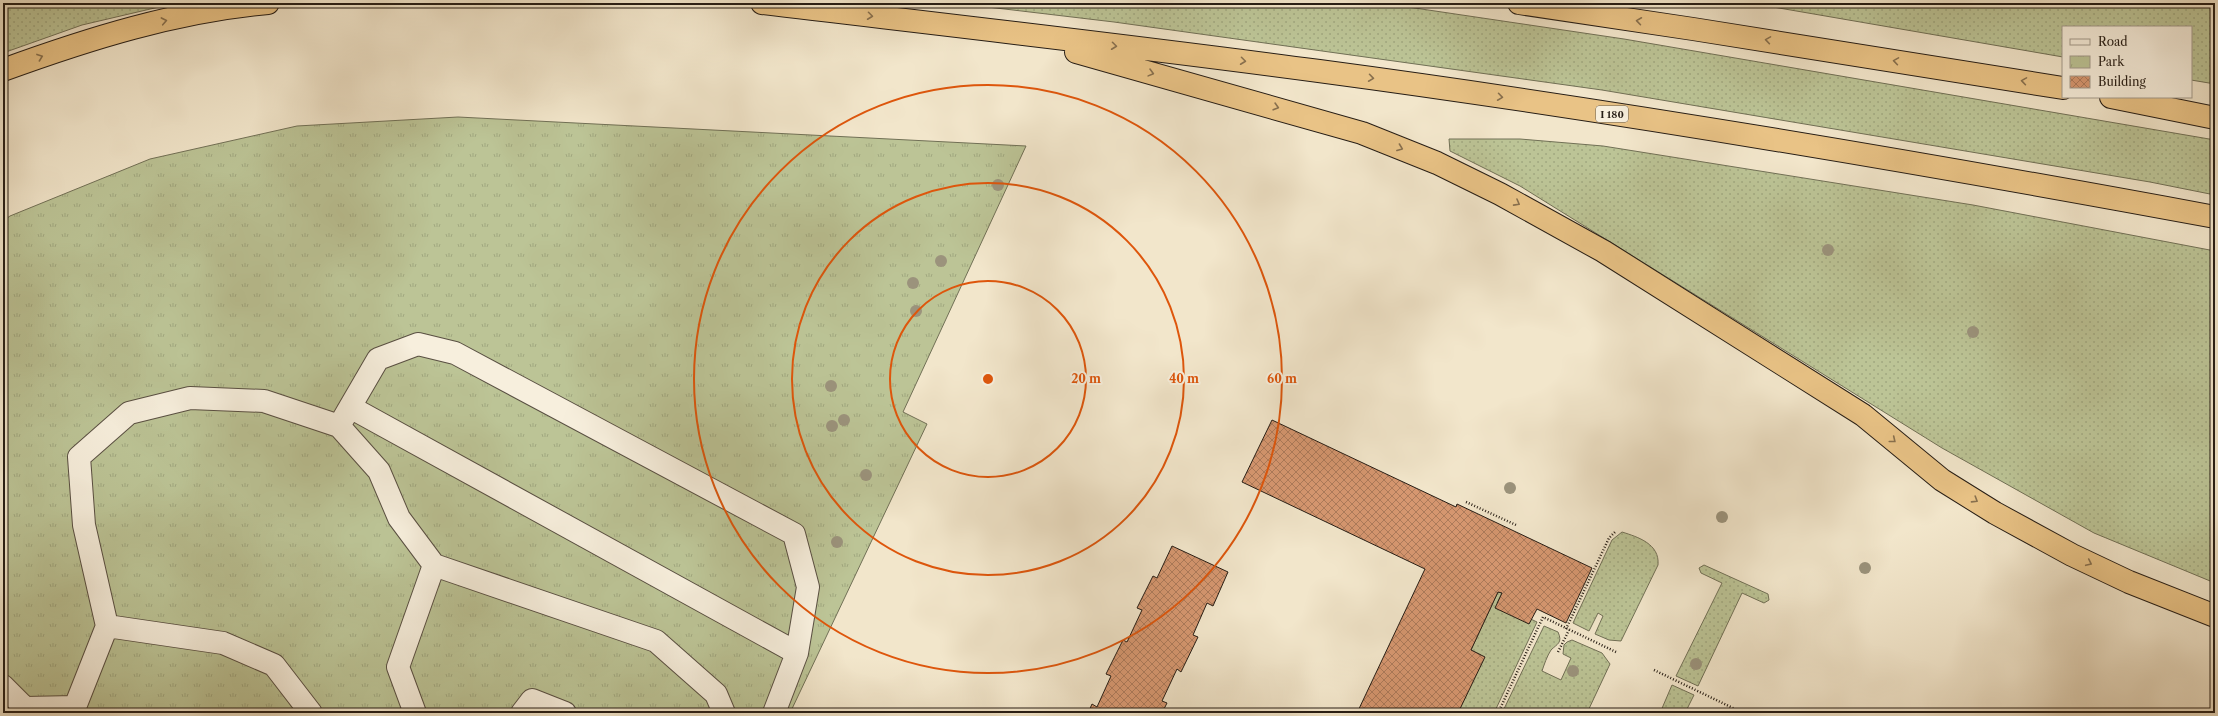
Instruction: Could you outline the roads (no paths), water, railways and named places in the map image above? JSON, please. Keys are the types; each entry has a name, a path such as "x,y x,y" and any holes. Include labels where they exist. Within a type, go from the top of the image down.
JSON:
{"highway":[{"path":"3,70 74,44 149,24 268,3"},
{"name":"I 180","path":"762,3 1321,71 1529,102 2032,183 2215,218"},
{"path":"1519,3 1693,28 2062,88"},
{"path":"1005,32 1348,129 1438,163 1500,194 1617,260 1863,415 1942,480 1995,513 2079,559 2129,582 2215,616"},
{"path":"2116,98 2215,118"}],"lane":[{"path":"339,426 378,359 418,344 455,353 794,534 808,587 797,653 774,713"},
{"path":"3,686 25,711 77,710 108,626 84,525 79,457 129,414 190,398 264,401 339,426 379,472 399,518 434,565 656,641 716,694 724,713"},
{"path":"350,407 797,653"},
{"path":"415,713 398,667 434,565"},
{"path":"108,626 223,643 274,665 311,713"},
{"path":"522,713 532,700 565,713"}]}
